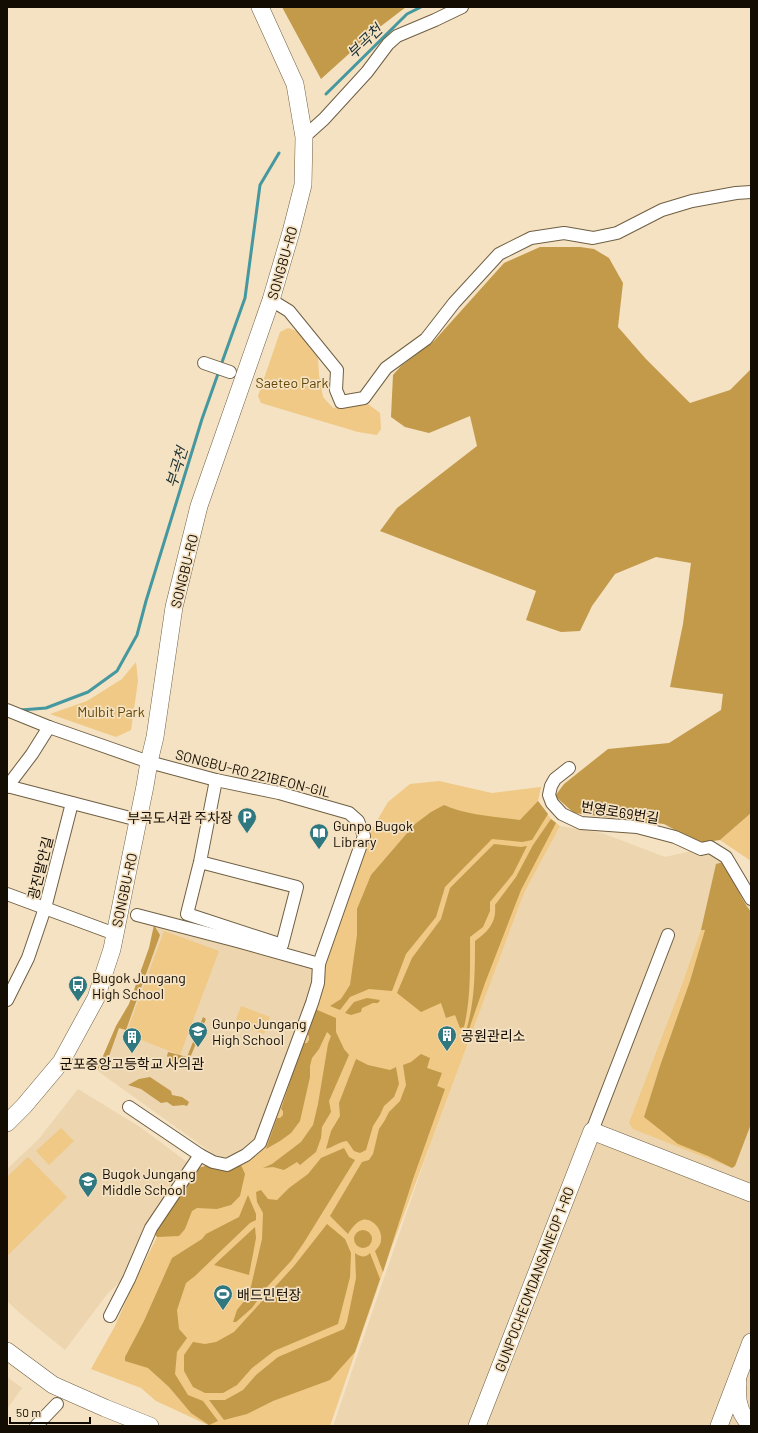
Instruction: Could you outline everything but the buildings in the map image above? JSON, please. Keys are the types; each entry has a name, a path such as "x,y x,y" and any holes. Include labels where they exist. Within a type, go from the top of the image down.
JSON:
{"street":[{"name":"SONGBU-RO","path":"7,1123 24,1106 61,1062 96,998 112,949 155,737 174,607 200,506 271,300 303,185 304,137 295,84 260,7"},
{"path":"304,137 324,119 367,72 388,44 397,36 462,7"},
{"path":"271,300 289,311 337,370 336,390 341,402 364,398 377,378 386,368 426,338 454,303 500,254 531,238 564,233 593,238 617,232 662,210 677,205 716,196 751,192"},
{"path":"204,363 230,372"},
{"name":"SONGBU-RO 221BEON-GIL","path":"7,710 49,727 149,762 216,780 279,793 349,813 358,821 364,836 319,964"},
{"path":"49,727 32,754 7,787 138,820"},
{"name":"번영로69번길","path":"569,768 555,779 551,786 549,795 552,803 562,814 581,823 637,827 675,837 701,849 710,847 726,857 751,899"},
{"path":"200,862 297,887 282,945 187,914 200,862 216,780"},
{"name":"광진말안길","path":"7,1000 28,958 45,908 72,803"},
{"path":"7,894 115,934"},
{"path":"129,1107 200,1156 213,1162 227,1165 246,1155 260,1143 312,1003 318,983 319,964 138,915"},
{"name":"GUNPOCHEOMDANSANEOP 1-RO","path":"477,1426 668,935"},
{"path":"592,1131 751,1193"},
{"path":"110,1316 129,1279 151,1228 200,1156"},
{"path":"718,1426 751,1342"},
{"path":"7,1351 53,1385 150,1426"},
{"path":"739,1375 737,1390 738,1402 745,1419 751,1425"},
{"path":"36,1426 57,1404"}],"shaded area":[{"path":"282,7 406,7 372,33 321,79"},
{"path":"540,247 580,247 594,249 609,258 623,283 618,327 645,358 690,403 730,390 751,369 751,813 720,840 699,843 664,824 574,813 555,796 564,784 608,749 669,743 721,710 723,694 670,687 683,624 691,563 656,557 615,574 592,606 580,631 561,632 526,620 536,591 380,531 397,508 477,446 470,416 429,433 405,427 391,417 393,375 401,366 434,341 504,263"},
{"path":"538,801 548,814 532,840 522,842 492,839 445,887 436,917 406,954 392,991 369,989 350,997 340,1010 330,1006 341,999 350,985 357,935 357,909 371,875 415,824 431,812 444,805 462,811 492,817 520,820"},
{"path":"551,819 556,823 521,890 485,983 468,1032 466,1031 474,986 475,941 491,926 495,917 495,905 516,877 533,845"},
{"path":"560,826 602,833 665,857 710,847 726,857 751,903 751,1426 333,1426 431,1142 524,893"},
{"path":"494,844 521,847 527,846 513,874 490,902 490,911 483,927 470,937 470,982 468,1005 464,1027 460,1028 455,1015 446,1018 441,1003 421,1012 397,993 412,958 441,919 450,888"},
{"path":"723,862 751,912 751,1124 735,1166 732,1168 708,1156 678,1144 644,1117 690,981 705,930 701,930 716,864"},
{"name":"Gunpo Jungang High School","path":"154,925 312,968 313,979 309,992 254,1142 236,1155 227,1159 215,1155 97,1070 116,1026 129,1004 149,948"},
{"path":"154,925 160,935 126,1030 119,1028 109,1056 97,1070 116,1026 129,1004 149,948"},
{"path":"367,998 380,1000 378,1003 373,1003 362,1008 361,1012 351,1015 345,1013 354,1002"},
{"path":"315,1009 336,1018 336,1032 344,1049 349,1055 329,1101 331,1112 322,1127 321,1138 316,1152 300,1165 297,1162 284,1170 273,1167 263,1168 272,1164 301,1142 313,1125 328,1044 331,1036 327,1032 319,1049 312,1058 310,1077 300,1121 291,1133 266,1149 277,1118 280,1118 283,1115 283,1111 281,1109 303,1043 307,1043 309,1040 309,1036 306,1033"},
{"path":"203,1017 206,1019 190,1058 187,1058 186,1062 181,1064 171,1060 167,1056 168,1052 187,1057"},
{"path":"421,1054 430,1058 427,1068 442,1073 437,1086 445,1089 413,1179 383,1272 375,1251 381,1241 379,1228 369,1220 362,1220 352,1228 348,1234 330,1216 362,1162 369,1160 373,1154 379,1129 389,1112 400,1101 406,1085 403,1065 411,1062"},
{"path":"356,1059 368,1065 390,1070 396,1067 399,1084 394,1097 384,1106 373,1126 366,1150 360,1153 354,1151 347,1141 341,1142 326,1149 331,1131 340,1116 339,1103"},
{"path":"150,1077 171,1091 172,1095 182,1097 189,1102 187,1106 173,1106 167,1102 161,1103 141,1089 128,1085 139,1079"},
{"name":"Bugok Jungang Middle School","path":"78,1089 140,1127 191,1165 122,1280 108,1293 65,1350 7,1301 7,1169 38,1140"},
{"path":"344,1148 349,1157 355,1160 303,1244 291,1261 267,1287 252,1308 236,1322 233,1322 237,1310 249,1295 262,1239 263,1213 257,1202 256,1192 261,1190 268,1199 277,1200 289,1188 308,1174 321,1158"},
{"path":"209,1165 241,1165 245,1174 240,1196 231,1205 217,1209 197,1208 192,1211 185,1229 179,1236 157,1237 154,1233 178,1194 185,1190 193,1173 201,1167"},
{"path":"248,1195 256,1214 256,1220 250,1223 186,1283 177,1310 179,1329 187,1338 177,1352 175,1374 188,1395 203,1401 218,1421 209,1425 191,1413 169,1387 148,1368 125,1361 125,1357 144,1321 172,1258 202,1239 206,1234 239,1217"},
{"path":"327,1224 345,1239 351,1253 350,1277 338,1324 274,1351 252,1368 237,1385 223,1393 205,1393 193,1387 184,1371 184,1355 193,1342 205,1344 216,1342 234,1332 294,1266"},
{"path":"255,1227 256,1238 249,1275 214,1265"},
{"path":"363,1230 369,1233 372,1239 369,1245 363,1248 357,1245 354,1239 357,1233"},
{"path":"355,1253 367,1256 370,1253 380,1279 355,1352 330,1380 273,1401 247,1414 224,1420 209,1400 225,1400 243,1390 256,1375 278,1357 344,1329 347,1322 356,1278"},
{"path":"7,1377 22,1388 7,1409"}],"green space":[{"name":"Saeteo Park","path":"288,328 297,331 318,358 323,397 333,408 351,404 368,404 380,413 381,429 377,435 358,432 261,403 258,396 280,332"},
{"name":"Mulbit Park","path":"136,662 138,681 131,730 116,737 50,714 87,701 122,679"},
{"path":"439,781 492,793 541,787 538,801 551,819 560,826 524,893 391,1249 330,1426 210,1426 156,1401 141,1388 91,1369 115,1326 157,1237 154,1233 157,1224 200,1167 241,1165 250,1156 264,1146 271,1133 308,1028 321,972 353,876 371,831 388,802 410,784"},
{"path":"751,813 751,861 720,840"},
{"path":"701,930 705,930 690,981 644,1117 708,1156 732,1168 633,1129 629,1123 682,985"},
{"path":"164,931 219,951 180,1055 126,1034"},
{"path":"241,1006 270,1017 264,1034 235,1023"},
{"path":"61,1128 74,1141 49,1165 36,1151"},
{"path":"28,1157 67,1197 7,1256 7,1177"}],"waterway":[{"name":"부곡천","path":"326,94 407,14 421,7"},
{"name":"부곡천","path":"221,365 245,298 260,185 279,153"},
{"name":"부곡천","path":"21,710 46,708 88,692 117,671 137,635 202,419 219,371"}],"place":[{"name":"부곡도서관 주차장","path":"247,834"},
{"name":"Gunpo Bugok Library","path":"319,850"},
{"name":"Bugok Jungang High School","path":"78,1002"},
{"name":"Gunpo Jungang High School","path":"198,1048"},
{"name":"공원관리소","path":"447,1052"},
{"name":"군포중앙고등학교 사의관","path":"132,1054"},
{"name":"Bugok Jungang Middle School","path":"88,1198"},
{"name":"배드민턴장","path":"223,1311"}]}
